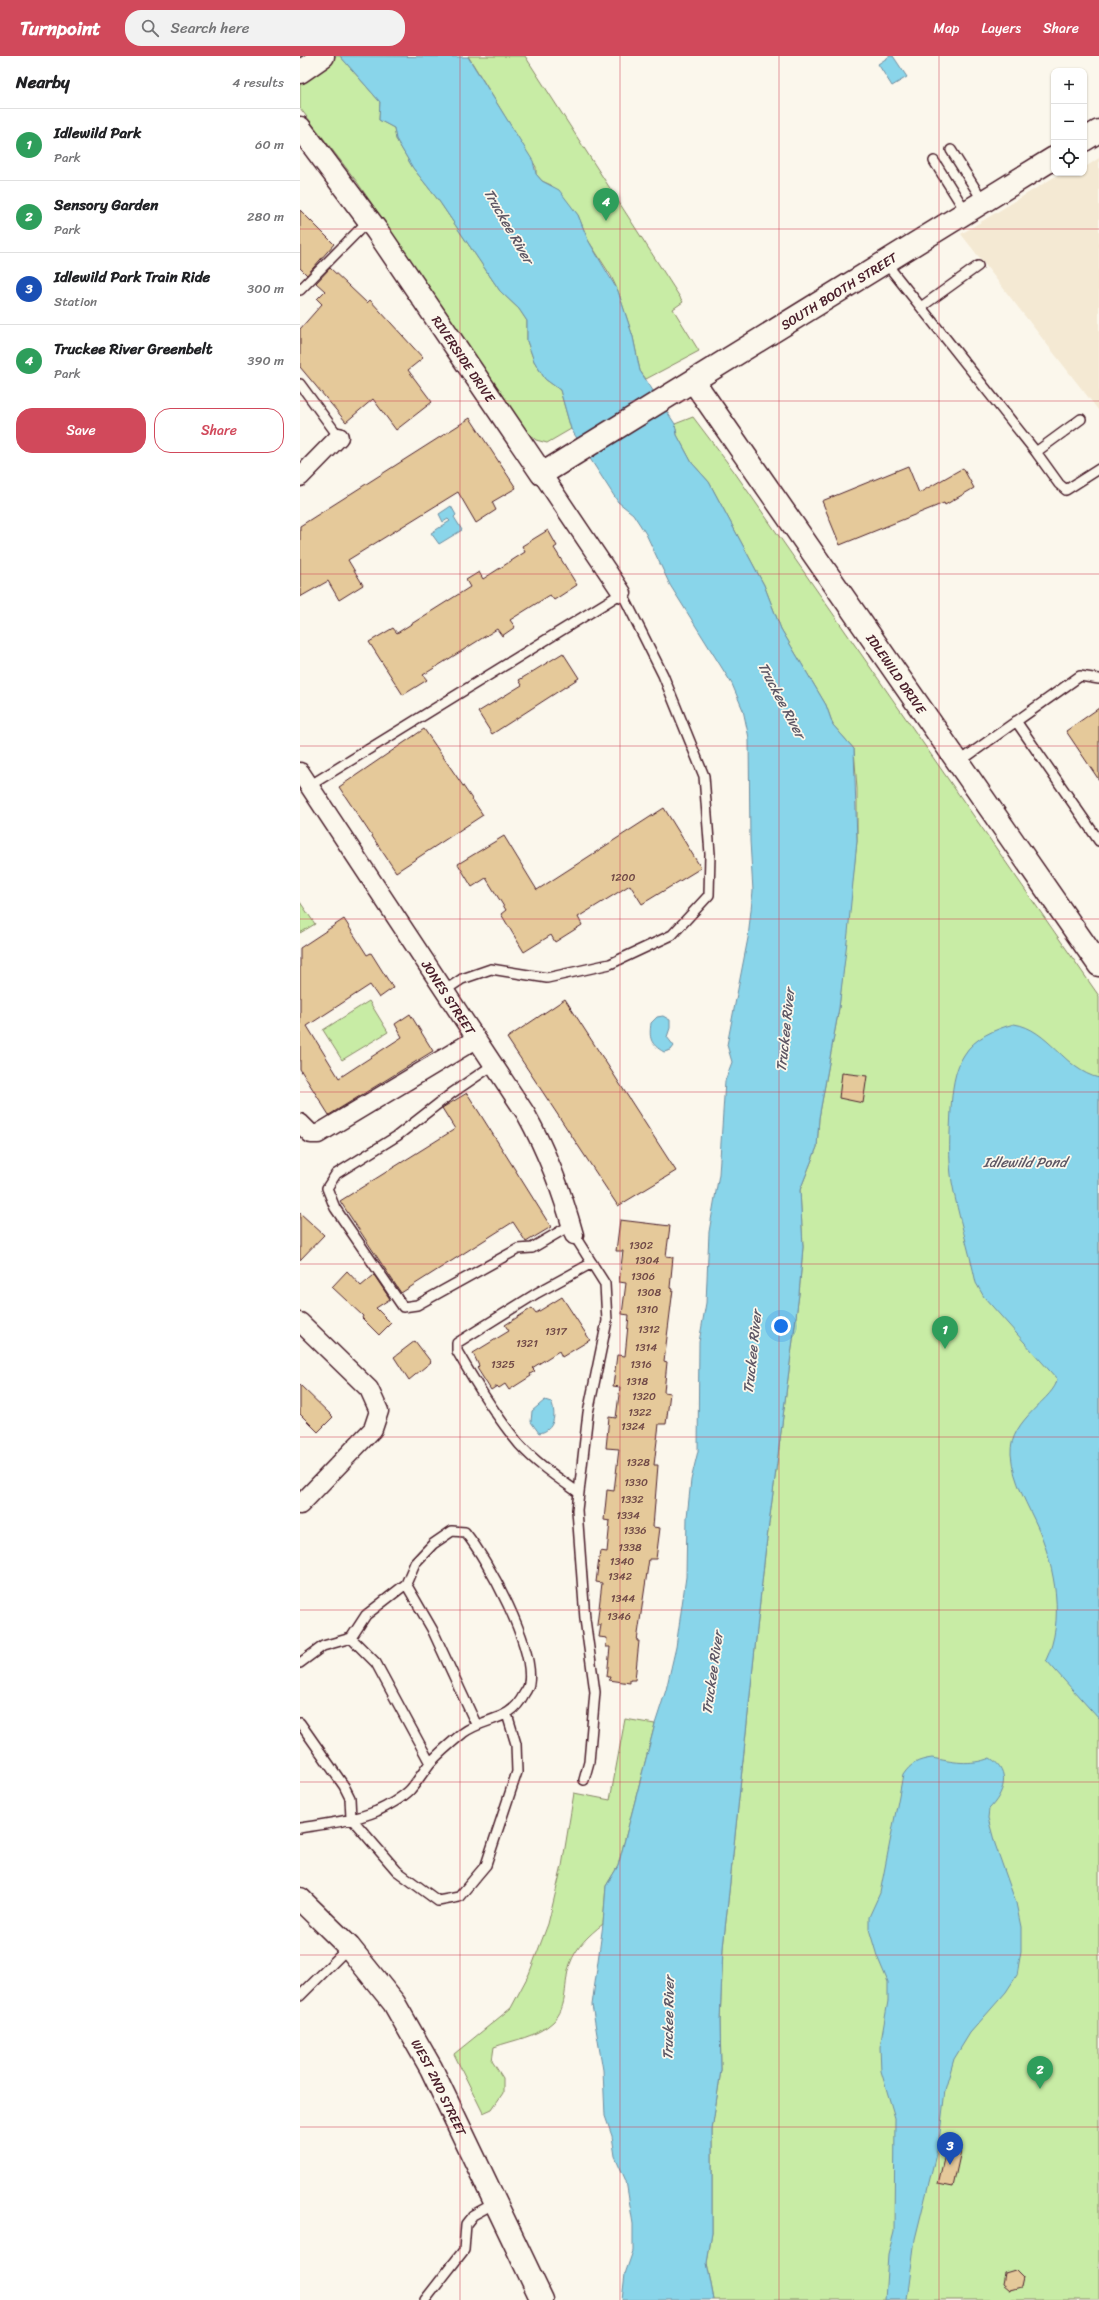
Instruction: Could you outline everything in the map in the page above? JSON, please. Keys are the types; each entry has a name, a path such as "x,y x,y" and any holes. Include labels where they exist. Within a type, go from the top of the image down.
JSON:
{"street":[{"path":"300,72 323,56"},
{"name":"RIVERSIDE DRIVE","path":"300,128 369,220 622,593"},
{"path":"1087,138 1099,131"},
{"name":"SOUTH BOOTH STREET","path":"542,474 1051,160"},
{"name":"IDLEWILD DRIVE","path":"686,386 959,762 1099,965"},
{"path":"300,477 339,437"},
{"name":"JONES STREET","path":"305,779 526,1114 544,1147 560,1184 573,1230"},
{"path":"300,1123 311,1134 318,1134 476,1039"},
{"path":"300,1322 369,1389 379,1411 373,1429 300,1506"},
{"name":"WEST 2ND STREET","path":"300,1899 349,1947 394,2003 414,2037 542,2300"}],"lane":[{"path":"950,150 975,206"},
{"path":"934,161 975,206"},
{"path":"300,290 369,220"},
{"path":"885,262 1036,452 1059,484 1066,490 1099,469"},
{"path":"921,307 978,266"},
{"path":"300,384 339,437"},
{"path":"1036,452 1081,419"},
{"path":"305,779 622,593 663,675 704,776 710,854 709,895 672,935 610,964 547,978 491,969 462,979 444,991"},
{"path":"959,762 1080,676 1099,679"},
{"path":"1016,721 1099,841"},
{"path":"493,1065 452,1093 398,1136 336,1174 327,1188 335,1208 403,1307 417,1305 518,1249 532,1248 573,1230 605,1284 608,1321 588,1413 577,1510 585,1619 595,1692 588,1762 584,1780"},
{"path":"579,1493 551,1472 520,1445 482,1395 457,1352 457,1343 537,1293 592,1263"},
{"path":"300,1662 323,1646 350,1638 366,1615 406,1584 415,1563 434,1544 452,1531 465,1532 474,1543 498,1587 526,1651 529,1683 519,1705 502,1718 476,1724 430,1763 409,1791 377,1811 351,1818 300,1828"},
{"path":"406,1584 432,1629 476,1724"},
{"path":"350,1638 376,1663 430,1763"},
{"path":"300,1722 344,1786 350,1798 351,1818 403,1876 438,1901 459,1897 486,1866 517,1772 516,1744 507,1714"},
{"path":"300,1996 349,1947"},
{"path":"425,2300 464,2250 466,2224 473,2215 496,2203"}],"shaded area":[{"path":"1099,158 1099,411 961,234 1056,176 1087,176 1087,166"}],"green space":[{"path":"300,56 340,56 380,102 379,120 394,128 396,139 413,168 439,201 500,291 519,309 527,321 527,341 534,361 545,379 560,390 571,429 547,443 536,440 528,433 357,182 300,108"},
{"path":"468,56 525,56 683,302 673,309 699,351 646,379 640,371 633,337 618,291 611,276 588,240 578,215 551,185 542,181 536,174 536,167"},
{"path":"693,417 733,470 1099,996 1099,2300 714,2300 707,2263 712,2233 712,2130 721,2070 720,2021 723,1948 765,1554 799,1294 803,1247 800,1190 817,1147 819,1118 839,1008 857,841 857,789 854,749 833,725 826,705 781,629 764,585 709,482 692,463 677,435 675,424"},
{"path":"300,902 315,924 300,933"},
{"path":"369,1001 388,1032 342,1060 323,1030"},
{"path":"625,1719 655,1724 618,1866 606,1886 603,1924 593,1932 576,1952 568,1971 564,2002 558,2016 553,2022 540,2031 525,2038 494,2047 492,2061 503,2078 503,2093 492,2109 483,2113 454,2054 511,2008 529,1974 548,1924 562,1866 574,1793 610,1800"}],"water":[{"name":"Truckee River","path":"340,56 468,57 533,161 536,174 542,181 559,190 578,215 588,240 618,291 633,337 640,371 675,424 677,435 692,463 709,482 764,585 781,629 826,705 833,725 854,749 857,841 848,933 839,1008 819,1118 817,1147 800,1190 803,1247 799,1294 765,1554 723,1948 720,2021 721,2070 712,2130 712,2233 707,2263 714,2300 622,2300 625,2274 633,2251 633,2224 626,2181 615,2156 612,2136 605,2116 603,2070 592,2005 603,1924 606,1886 618,1866 655,1724 666,1690 676,1647 686,1577 687,1517 691,1480 698,1451 699,1342 706,1303 709,1232 719,1174 725,1081 732,1062 727,1045 748,938 753,891 750,841 749,738 743,710 732,684 670,585 646,534 633,514 618,502 571,429 560,390 545,379 534,361 527,341 527,321 519,309 500,291 439,201 413,168 396,139 394,128 379,120 380,102"},
{"path":"890,56 893,56 907,77 892,86 878,64"},
{"path":"451,506 456,515 454,517 462,530 439,544 431,533 450,521 448,519 443,522 439,514"},
{"path":"663,1016 670,1020 670,1028 667,1037 674,1046 671,1050 664,1052 653,1043 650,1033 651,1023 657,1017"},
{"name":"Idlewild Pond","path":"1014,1024 1026,1027 1037,1033 1076,1067 1087,1074 1099,1078 1099,1719 1046,1660 1052,1645 1055,1629 1056,1595 1050,1561 1045,1545 1018,1484 1012,1464 1012,1442 1017,1430 1024,1420 1049,1394 1055,1386 1057,1379 984,1297 976,1283 952,1182 950,1164 951,1102 958,1067 968,1049 979,1039 992,1032"},
{"path":"545,1400 551,1402 554,1417 551,1426 544,1432 539,1433 531,1422 532,1411"},
{"path":"932,1758 968,1763 990,1758 997,1763 1001,1769 1003,1776 1002,1790 999,1797 989,1809 988,1818 995,1844 1016,1903 1021,1927 1021,1951 1017,1975 1006,1992 970,2033 954,2059 945,2090 939,2142 915,2239 907,2300 885,2300 888,2255 894,2232 895,2118 881,2071 880,2047 888,2001 888,1982 877,1956 869,1929 869,1917 880,1893 903,1775 915,1763"}],"building":[{"path":"300,210 334,244 307,275 300,268"},
{"path":"330,268 367,303 370,300 423,358 408,370 432,402 396,430 373,399 346,422 300,367 300,329 322,304 317,299 325,291 316,283"},
{"path":"470,418 516,488 492,502 496,510 476,523 458,492 348,560 363,585 339,600 328,581 300,597 300,526"},
{"path":"908,466 919,493 963,468 974,488 945,505 944,503 840,545 822,501"},
{"path":"548,530 557,546 554,548 577,585 554,600 550,595 510,620 515,627 502,636 497,629 423,675 427,680 403,695 369,642 393,628 397,633 470,587 466,580 479,572 483,579 525,552 522,546"},
{"path":"563,653 579,678 492,734 478,712 522,685 519,680"},
{"path":"1099,708 1099,780 1066,731"},
{"path":"424,729 483,815 396,872 339,787"},
{"path":"664,808 701,868 642,904 630,885 578,917 582,925 555,942 551,935 524,952 501,914 506,910 486,878 472,887 458,864 504,836 537,890"},
{"path":"344,919 367,955 371,953 393,988 379,998 370,985 307,1026 339,1078 402,1037 395,1024 410,1014 433,1051 329,1115 300,1069 300,948"},
{"path":"565,999 676,1171 618,1206 507,1038"},
{"path":"842,1073 867,1076 863,1103 839,1098"},
{"path":"467,1093 551,1227 526,1242 513,1222 401,1293 340,1201 455,1129 442,1108"},
{"path":"300,1213 324,1235 300,1260"},
{"path":"620,1220 670,1226 666,1256 673,1257 670,1288 673,1289 664,1361 667,1362 664,1392 670,1393 666,1424 659,1424 654,1465 658,1465 653,1527 660,1528 656,1559 649,1559 637,1641 639,1641 635,1680 630,1680 630,1683 609,1680 610,1677 607,1677 610,1647 606,1647 607,1638 599,1637 601,1625 597,1625 602,1583 596,1582 600,1551 607,1552 610,1521 604,1520 607,1490 614,1491 619,1449 606,1448 609,1417 616,1418 620,1387 613,1386 617,1355 625,1356 629,1315 622,1314 626,1283 619,1282 623,1251 616,1251"},
{"path":"347,1271 361,1286 374,1275 390,1299 376,1308 391,1323 379,1335 362,1318 363,1316 332,1287"},
{"path":"562,1297 590,1340 562,1357 559,1351 532,1368 535,1371 530,1374 531,1376 509,1390 505,1384 499,1388 497,1386 491,1390 477,1368 479,1366 473,1353 509,1331 505,1325 532,1308 536,1313"},
{"path":"415,1341 431,1362 409,1380 394,1357"},
{"path":"300,1385 333,1417 318,1432 300,1414"},
{"path":"948,2142 962,2146 953,2187 938,2184"},
{"path":"1015,2270 1023,2278 1021,2287 1010,2290 1003,2284 1005,2273"}],"place":[{"name":"Truckee River Greenbelt","path":"606,221"},
{"name":"Idlewild Park","path":"945,1349"},
{"name":"Sensory Garden","path":"1040,2089"},
{"name":"Idlewild Park Train Ride","path":"950,2165"}]}
